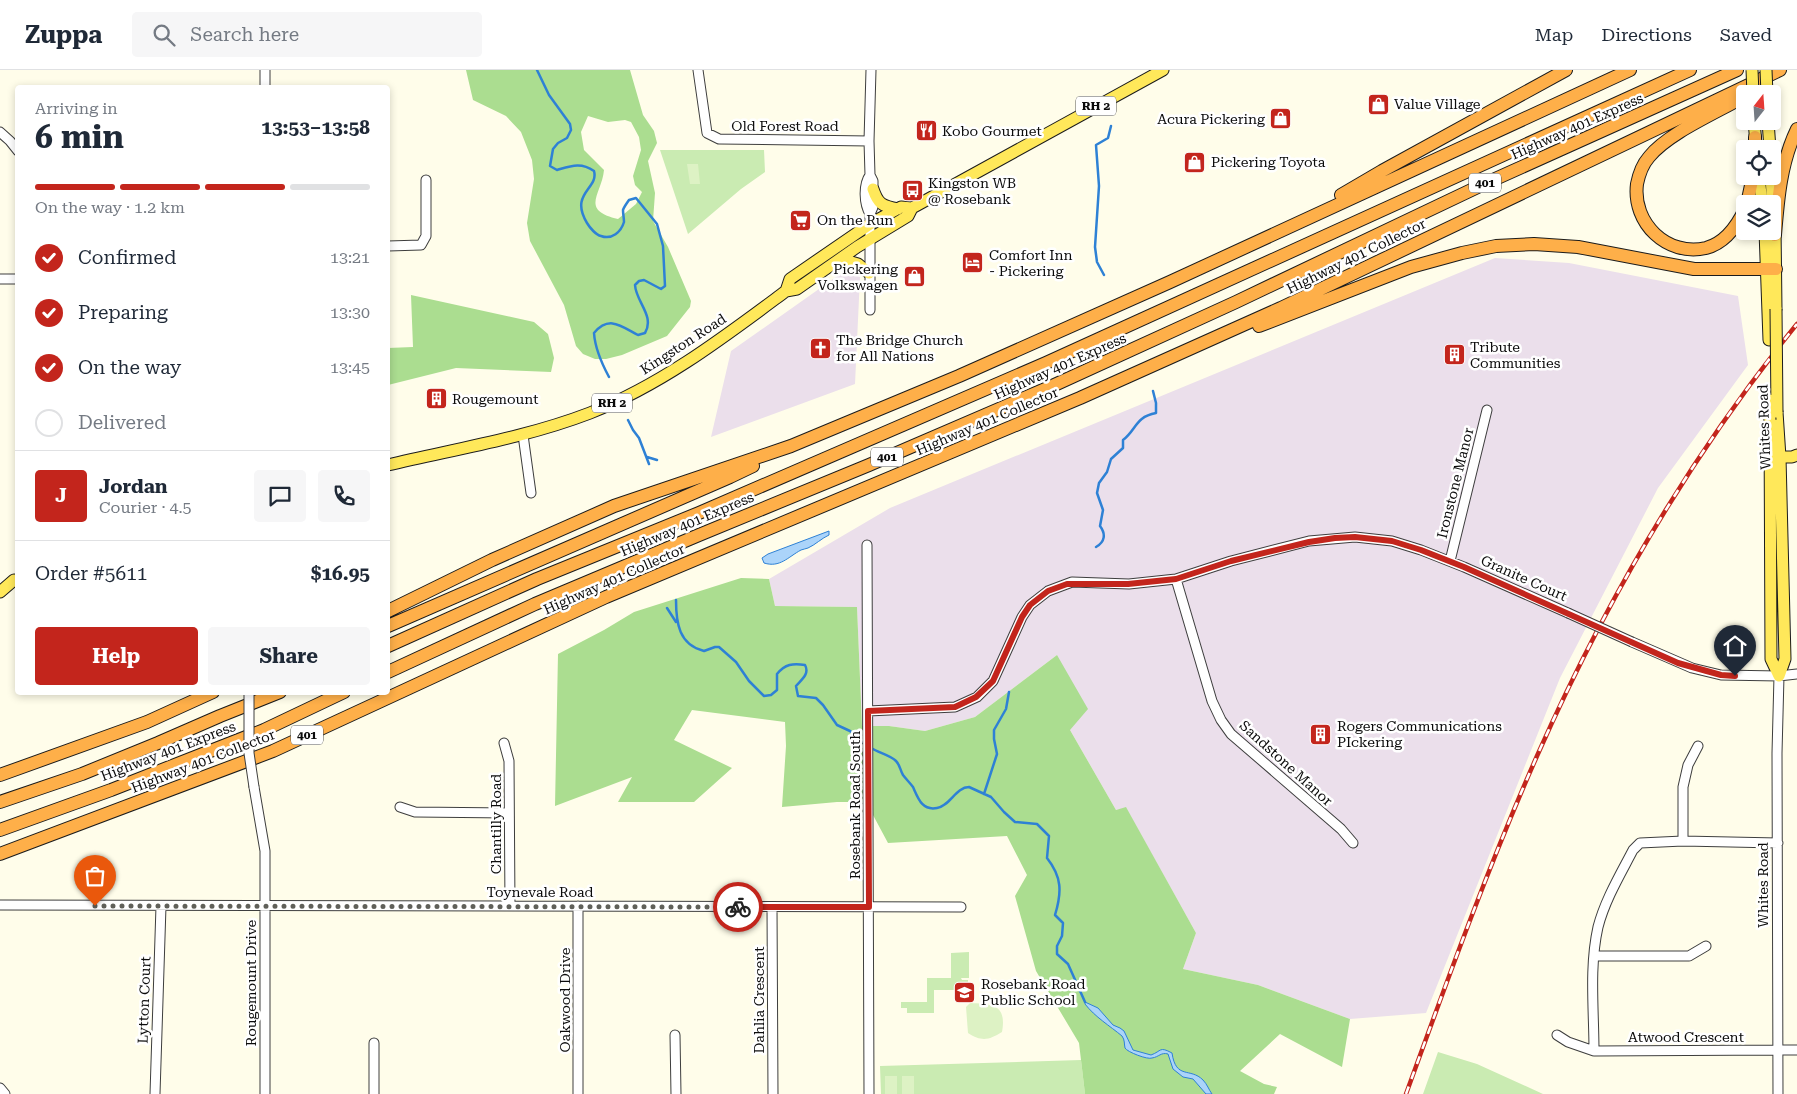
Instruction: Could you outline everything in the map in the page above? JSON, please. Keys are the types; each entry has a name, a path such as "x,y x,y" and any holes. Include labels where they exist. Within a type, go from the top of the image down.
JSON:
{"highway":[{"path":"1292,225 1382,171 1566,70"},
{"path":"390,609 492,560 614,506 791,446 959,376 1630,70"},
{"name":"Highway 401 Express","path":"390,645 537,578 699,513 1046,363 1690,70"},
{"name":"Highway 401 Express","path":"390,671 535,604 698,534 869,465 1050,387 1236,302 1484,184 1737,70"},
{"name":"Highway 401 Collector","path":"0,854 273,751 606,597 932,461 1172,357 1282,308 1780,70"},
{"path":"1764,85 1784,70"},
{"path":"1736,101 1696,123 1657,148 1648,157 1642,168 1636,190 1638,208 1646,225 1658,238 1665,241 1688,248 1707,248 1722,240 1736,225"},
{"path":"1777,195 1790,143 1797,128"},
{"path":"1172,357 1284,317 1411,267 1496,246 1534,244 1578,247 1694,269 1772,268"},
{"path":"390,625 730,477 791,446"},
{"path":"0,774 147,722 206,695"},
{"path":"220,716 253,695"},
{"name":"Highway 401 Express","path":"0,802 82,774 272,695"},
{"name":"Highway 401 Express","path":"0,830 111,790 264,730 338,695"}],"main road":[{"name":"Kingston Road","path":"786,290 790,279 870,219 901,208 912,208 1164,70"},
{"path":"1752,70 1753,85"},
{"path":"1766,70 1767,85"},
{"path":"873,189 879,202 887,207 898,209"},
{"name":"Kingston Road","path":"390,465 523,435 590,413 630,395 670,374 713,346 786,290 797,289 841,258 908,216 912,208"},
{"name":"Whites Road","path":"1770,240 1775,457 1771,659 1779,676"},
{"path":"841,258 858,264 870,273"},
{"path":"1775,457 1792,457 1797,455"},
{"path":"0,581 15,579"},
{"path":"0,585 15,579"},
{"path":"0,592 15,580"}],"street":[{"path":"265,70 265,85"},
{"name":"Old Forest Road","path":"698,70 707,133 719,139 869,140"},
{"path":"870,310 870,219 873,207 873,181 870,175 869,140 871,70"},
{"path":"0,132 15,147"},
{"path":"870,175 866,181 866,208 870,219"},
{"path":"390,246 421,245 426,236 426,180"},
{"path":"0,279 15,279"},
{"name":"Ironstone Manor","path":"1450,561 1487,410"},
{"path":"523,435 531,493"},
{"name":"Granite Court","path":"868,711 955,707 976,697 993,681 1022,617 1030,605 1048,591 1072,582 1128,584 1176,579 1231,561 1309,542 1355,537 1392,541 1450,561 1692,668 1721,675 1779,676 1797,674"},
{"name":"Rosebank Road South","path":"867,545 869,1094"},
{"name":"Sandstone Manor","path":"1176,579 1212,701 1221,720 1231,734 1341,829 1353,844"},
{"name":"Whites Road","path":"1778,1094 1779,676"},
{"name":"Rougemount Drive","path":"249,695 249,753 265,850 265,1094"},
{"name":"Chantilly Road","path":"504,742 509,761 510,906"},
{"path":"1683,841 1683,787 1688,765 1698,746"},
{"path":"400,808 415,812 510,813"},
{"path":"1594,1051 1594,956 1598,927 1606,904 1633,850 1640,843 1683,841 1778,843"},
{"name":"Toynevale Road","path":"0,905 960,907"},
{"name":"Lytton Court","path":"155,1094 161,906"},
{"name":"Oakwood Drive","path":"578,906 578,1094"},
{"name":"Dahlia Crescent","path":"772,907 772,1094"},
{"path":"1594,956 1690,956 1706,946"},
{"name":"Atwood Crescent","path":"1556,1035 1568,1042 1594,1051 1797,1050"},
{"path":"675,1036 676,1094"},
{"path":"374,1043 374,1094"},
{"path":"0,1088 5,1094"}],"shaded area":[{"path":"1495,258 1569,263 1738,296 1748,365 1658,488 1560,678 1426,1013 1350,1019 1258,985 1183,969 1196,933 1126,808 1116,810 1070,730 1057,655 975,717 925,731 889,726 862,726 857,607 775,606 769,579 890,508"},
{"path":"843,272 860,277 855,384 711,437 731,351"}],"green space":[{"path":"466,70 630,70 643,115 654,131 657,143 648,161 655,193 653,221 668,247 691,301 690,307 667,336 622,355 606,359 595,359 583,354 576,346 564,305 530,241 527,223 534,179 532,160 521,132 506,116 473,100","holes":["588,116 608,122 625,120 631,122 639,137 641,150 633,176 635,185 642,192 636,204 618,219 599,211 596,206 597,194 604,170 584,150 581,132"]},
{"path":"660,150 764,150 765,172 741,189 688,234"},
{"path":"687,164 698,164 700,184 690,184"},
{"path":"411,295 534,322 548,334 554,358 551,372 456,368 390,384 390,348 413,347"},
{"path":"741,578 769,579 775,606 857,607 862,726 889,726 925,731 975,717 1057,655 1088,709 1070,730 1116,810 1126,807 1196,933 1183,969 1258,985 1350,1019 1342,1067 1280,1034 1240,1071 1264,1084 1277,1087 1274,1094 1085,1094 1079,1043 1036,971 1015,896 1027,875 1007,836 888,843 866,802 837,802 782,807 786,746 785,722 692,710 674,740 732,768 694,802 618,802 632,777 555,806 558,654 634,612"},
{"path":"969,952 969,978 961,978 962,980 968,980 968,985 961,985 961,990 934,990 934,1013 907,1013 907,1008 901,1008 901,1002 927,1002 927,978 951,978 951,953"},
{"path":"970,1003 996,1007 1002,1016 1002,1032 985,1039 977,1038 968,1033 966,1007"},
{"path":"1438,1052 1477,1064 1543,1094 1423,1094"},
{"path":"1081,1060 1085,1094 881,1094 880,1066"},
{"path":"885,1076 897,1076 897,1094 885,1094"},
{"path":"902,1076 914,1076 914,1094 902,1094"}],"water":[{"path":"829,531 829,535 811,547 801,550 784,561 775,564 764,563 762,558 768,554"},
{"path":"1085,1002 1098,1008 1113,1025 1124,1031 1133,1050 1151,1055 1161,1050 1172,1053 1177,1067 1184,1072 1198,1076 1212,1094 1206,1094 1193,1079 1183,1077 1173,1069 1168,1054 1146,1058 1127,1050 1122,1036 1093,1013"}],"waterway":[{"path":"537,70 549,95 570,124 571,130 567,138 558,143 553,149 550,166 557,170 571,166 585,166 594,171 594,177 581,205 582,213 588,225 593,231 605,237 616,234 624,222 624,208 629,200 636,198 657,224 663,246 665,286 661,289 644,280 639,281 635,285 648,321 645,333 638,335 621,326 610,323 605,324 594,333 599,356 609,377"},
{"path":"1104,275 1097,262 1095,247 1099,186 1096,145 1108,138 1111,126"},
{"path":"1096,547 1104,538 1100,526 1103,510 1097,493 1099,483 1107,472 1111,459 1123,448 1123,440 1140,420 1156,413 1153,391"},
{"path":"628,420 639,438 649,464"},
{"path":"647,457 657,460"},
{"path":"676,600 678,625 689,644 704,651 719,647 736,662 749,681 764,696 771,695 777,690 777,674 783,668 793,664 805,665 806,674 796,686 798,696 816,698 837,725 850,731 865,744"},
{"path":"667,608 676,622"},
{"path":"984,794 997,754 994,730 1006,709 1009,692"},
{"path":"871,748 896,761 921,803 928,808 942,807 960,790 969,787 991,797 1015,822 1037,824 1049,836 1047,858 1056,872 1060,892 1055,915 1063,923 1062,936 1057,946 1057,954 1068,964 1085,1002"}],"railway":[{"path":"1406,1094 1502,840 1537,756 1591,642 1621,586 1686,478 1721,425 1797,324"}],"way so far":[{"path":"95,906 738,907"}],"place":[{"name":"Value Village","path":"1378,104"},
{"name":"Acura Pickering","path":"1281,119"},
{"name":"Kobo Gourmet","path":"926,131"},
{"name":"Pickering Toyota","path":"1195,162"},
{"name":"Kingston WB @ Rosebank","path":"912,191"},
{"name":"On the Run","path":"801,220"},
{"name":"Comfort Inn - Pickering","path":"973,263"},
{"name":"Pickering Volkswagen","path":"914,277"},
{"name":"The Bridge Church for All Nations","path":"820,348"},
{"name":"Tribute Communities","path":"1454,355"},
{"name":"Rougemount","path":"436,399"},
{"name":"Rogers Communications PIckering","path":"1321,734"},
{"name":"Rosebank Road Public School","path":"965,992"}],"route":[{"path":"738,907 869,907 868,711 955,707 976,697 993,681 1022,617 1030,605 1048,591 1072,582 1145,583 1176,579 1231,561 1309,542 1355,537 1392,541 1464,567 1678,663 1721,675 1735,676"}]}
